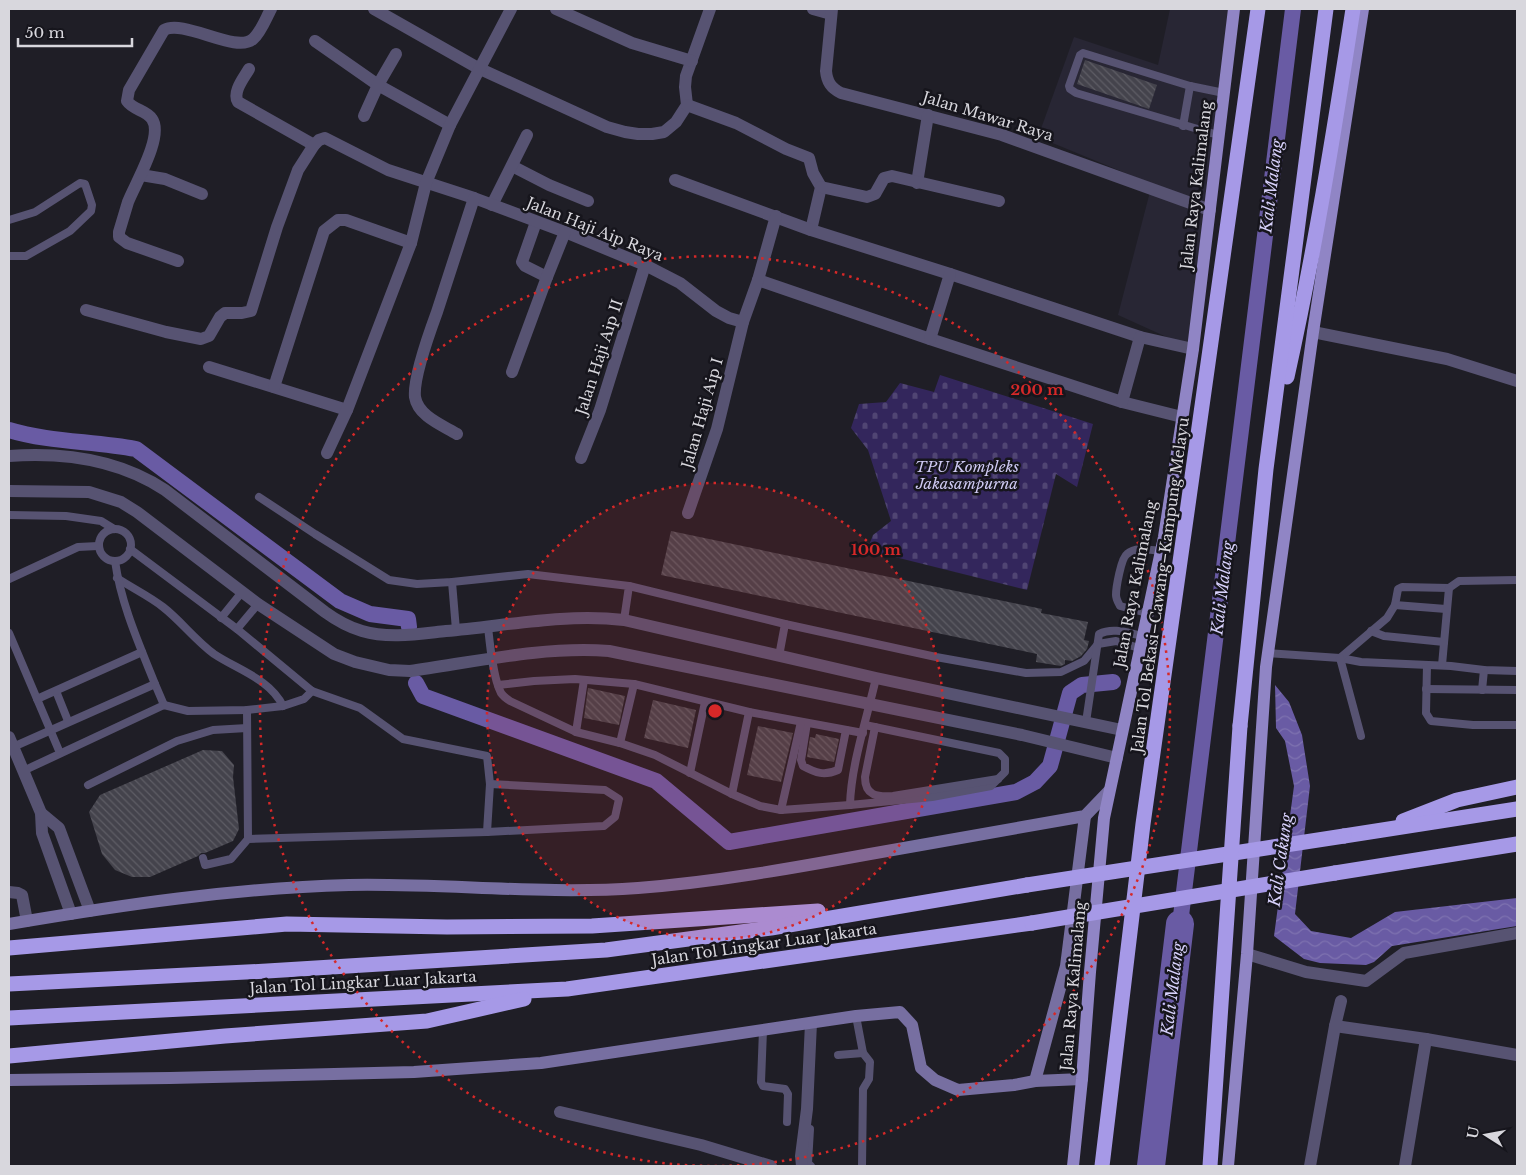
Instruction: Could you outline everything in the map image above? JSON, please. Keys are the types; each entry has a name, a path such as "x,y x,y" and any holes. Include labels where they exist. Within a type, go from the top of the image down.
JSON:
{"highway":[{"name":"Jalan Tol Bekasi–Cawang–Kampung Melayu","path":"1102,1166 1143,824 1258,9"},
{"path":"1210,1166 1240,726 1266,469 1326,9"},
{"path":"1266,469 1301,314 1334,134 1353,9"},
{"path":"1376,832 1457,800 1517,788"},
{"name":"Jalan Tol Lingkar Luar Jakarta","path":"9,984 267,971 606,950 771,928 1027,885 1517,809"},
{"name":"Jalan Tol Lingkar Luar Jakarta","path":"9,1018 567,989 1032,922 1517,844"},
{"path":"9,948 287,924 447,927 592,926 902,905"},
{"path":"9,1056 225,1036 428,1021 567,989"}],"main road":[{"name":"Jalan Raya Kalimalang","path":"1073,1166 1104,818 1161,551 1193,349 1234,9"},
{"path":"1228,1166 1247,954 1266,667 1313,332 1363,9"}],"street":[{"path":"178,261 122,241 119,237 129,202 155,136 156,126 146,113 127,101 127,96 161,35 168,28 182,29 234,42 246,43 254,38 272,9"},
{"path":"374,9 478,68 591,121 625,132 652,134 664,132 676,122 687,105 686,76 710,9"},
{"path":"327,454 347,410 411,243 426,183 450,125 478,68 511,9"},
{"path":"556,9 582,14 632,43 692,61"},
{"path":"813,9 831,11"},
{"name":"Jalan Mawar Raya","path":"831,11 826,71 827,79 835,90 1002,135 1210,210"},
{"path":"315,41 378,85 450,125"},
{"path":"364,116 378,85 396,54"},
{"path":"86,310 166,332 201,339 209,336 220,316 226,313 242,314 251,310 277,227 298,170 314,145 238,102 236,92 249,69"},
{"path":"687,105 736,123 786,149 808,158 820,187 811,230"},
{"path":"917,183 928,115"},
{"path":"492,205 527,135"},
{"name":"Jalan Haji Aip Raya","path":"314,145 324,138 388,170 474,198 565,232 645,265 680,282 716,311 729,318 743,322"},
{"path":"512,166 549,185 588,201"},
{"path":"141,175 165,179 202,194"},
{"path":"820,187 867,197 874,194 884,178 888,176 999,200"},
{"path":"675,180 811,230 1140,337 1193,349"},
{"path":"457,434 430,418 419,408 416,398 416,383 426,343 474,198"},
{"name":"Jalan Haji Aip I","path":"688,512 717,429 743,322 758,280 776,216"},
{"path":"274,387 324,231 338,220 346,220 411,243"},
{"path":"536,222 522,262 525,266 547,277"},
{"path":"512,372 565,232"},
{"name":"Jalan Haji Aip II","path":"581,458 600,410 645,265"},
{"path":"930,339 950,274"},
{"path":"758,280 1122,402 1182,417"},
{"path":"1313,332 1447,358 1517,381"},
{"path":"1122,402 1140,337"},
{"path":"209,367 347,410"},
{"path":"9,456 66,456 87,459 127,469 146,478 165,490 324,612 339,622 362,631 402,636 568,617 599,616 624,620 876,678 1048,714 1085,718 1122,730"},
{"path":"9,491 89,492 121,502 137,512 258,604 334,654 354,662 389,670 410,671 581,649 609,651 1074,746 1117,758"},
{"path":"11,742 41,813 42,833 71,914"},
{"path":"9,924 90,910 238,892 350,885 548,890 635,888 689,883 778,870 1084,816 1110,791"},
{"path":"41,813 59,828 90,910"},
{"path":"1035,1081 1066,966 1084,816"},
{"path":"9,892 18,892 22,895 27,921"},
{"path":"1247,954 1306,972 1366,981 1404,953 1517,933"},
{"path":"1310,1166 1341,1001"},
{"path":"9,1080 424,1071 541,1063 856,1016 900,1012 912,1025 921,1068 935,1080 958,1090 1014,1085 1035,1081 1082,1079"},
{"path":"802,1166 801,1156 808,1109 814,1022"},
{"path":"1335,1026 1517,1055"},
{"path":"1405,1166 1426,1039"},
{"path":"560,1112 701,1145 770,1166"}],"lane":[{"path":"1218,136 1076,93 1069,86 1080,55 1083,53 1190,86 1224,93"},
{"path":"1183,126 1190,86"},
{"path":"9,220 35,212 80,183 85,184 92,205 91,211 70,231 26,256 9,256"},
{"path":"259,497 390,580 417,584 528,574 628,586 785,624 1026,674 1060,672 1084,661 1098,644 1116,641 1141,642"},
{"path":"9,514 66,516 101,521 124,532 130,539 130,549 125,558 115,561 104,557 98,546"},
{"path":"98,546 103,534 114,528"},
{"path":"9,579 78,547 98,546"},
{"path":"130,549 237,630 312,691 360,708 404,739 487,756 490,784 487,832"},
{"path":"1147,613 1120,606 1117,601 1116,593 1123,558 1127,553 1141,549 1161,551"},
{"path":"115,561 117,578 125,607 164,705"},
{"path":"117,578 163,607 215,654 258,679 278,695 283,706"},
{"path":"1340,658 1387,618 1395,605 1398,589 1402,587 1449,588 1459,581 1517,580"},
{"path":"452,582 456,630"},
{"path":"624,620 628,586"},
{"path":"1442,665 1449,588"},
{"path":"221,618 242,592"},
{"path":"237,630 258,604"},
{"path":"1395,605 1446,609"},
{"path":"779,656 785,624"},
{"path":"488,627 498,685 501,694 510,701 576,732 620,743 655,755 760,806 781,810 932,797 991,786 1005,772 1005,759 999,753 865,725"},
{"path":"1085,718 1100,634 1106,630 1118,631 1141,642"},
{"path":"1370,631 1384,636 1444,642"},
{"path":"9,633 60,753"},
{"path":"37,699 142,652"},
{"path":"1268,653 1340,658 1361,662 1442,665 1484,670 1517,671"},
{"path":"1340,658 1361,736"},
{"path":"1427,665 1426,713 1431,721 1473,725 1517,725"},
{"path":"1482,690 1484,670"},
{"path":"850,805 851,790 876,678"},
{"path":"498,685 566,679 634,684 749,712 863,733"},
{"path":"576,732 584,680"},
{"path":"11,742 50,729 155,684"},
{"path":"620,743 634,684"},
{"path":"1426,688 1517,690"},
{"path":"56,691 68,721"},
{"path":"23,771 164,705 188,711 247,710 283,706 304,699 312,691"},
{"path":"690,773 705,702"},
{"path":"203,858 205,865 231,859 248,840 247,710"},
{"path":"732,794 749,712"},
{"path":"804,722 801,760 803,766 811,771 828,774 838,770 846,730"},
{"path":"781,810 804,722"},
{"path":"875,727 865,784 868,790 876,795 893,796 1000,779"},
{"path":"88,785 177,741 213,730 247,728"},
{"path":"248,840 604,826 615,817 619,799 605,790 490,784"},
{"path":"856,1016 863,1053 870,1062 869,1079 863,1088 862,1166"},
{"path":"810,1166 808,1157 814,1022"},
{"path":"763,1030 761,1082 763,1086 785,1089 788,1094 787,1122"},
{"path":"838,1055 863,1053"}],"shaded area":[{"path":"1170,9 1234,9 1193,349 1118,315 1152,184 1038,137 1074,37 1158,65"}],"green space":[{"name":"TPU Kompleks Jakasampurna","path":"940,375 1093,424 1077,487 1056,474 1027,590 867,550 873,535 891,521 868,450 851,428 859,404 886,402 900,383 934,392"}],"water":[{"path":"1275,685 1289,702 1302,735 1310,786 1295,914 1311,931 1351,938 1395,912 1517,898 1517,926 1392,946 1374,962 1366,965 1320,963 1304,959 1274,936 1294,786 1285,741 1276,728"}],"building":[{"path":"1085,60 1157,85 1149,109 1077,84"},
{"path":"671,531 1042,609 1041,613 1088,622 1084,640 1089,641 1087,649 1081,656 1072,661 1065,660 1065,664 1061,666 1036,662 1037,654 661,575"},
{"path":"588,688 625,696 619,725 584,718"},
{"path":"653,700 696,710 688,748 644,738"},
{"path":"758,726 793,733 781,782 747,775"},
{"path":"816,734 839,739 834,762 807,757 810,737 815,738"},
{"path":"203,750 222,751 234,765 233,777 239,829 233,841 201,853 150,877 132,877 115,870 102,854 89,812 100,795"}],"waterway":[{"name":"Kali Malang","path":"1180,924 1293,9"},
{"path":"9,430 40,437 136,449 340,601 370,614 408,619 409,627"},
{"path":"416,683 423,696 656,781 729,842 1016,792 1035,782 1050,766 1070,693 1082,685 1113,682"},
{"name":"Kali Malang","path":"1151,1166 1180,924"}],"water label":[{"name":"Kali Cakung","path":"1280,860"}]}
